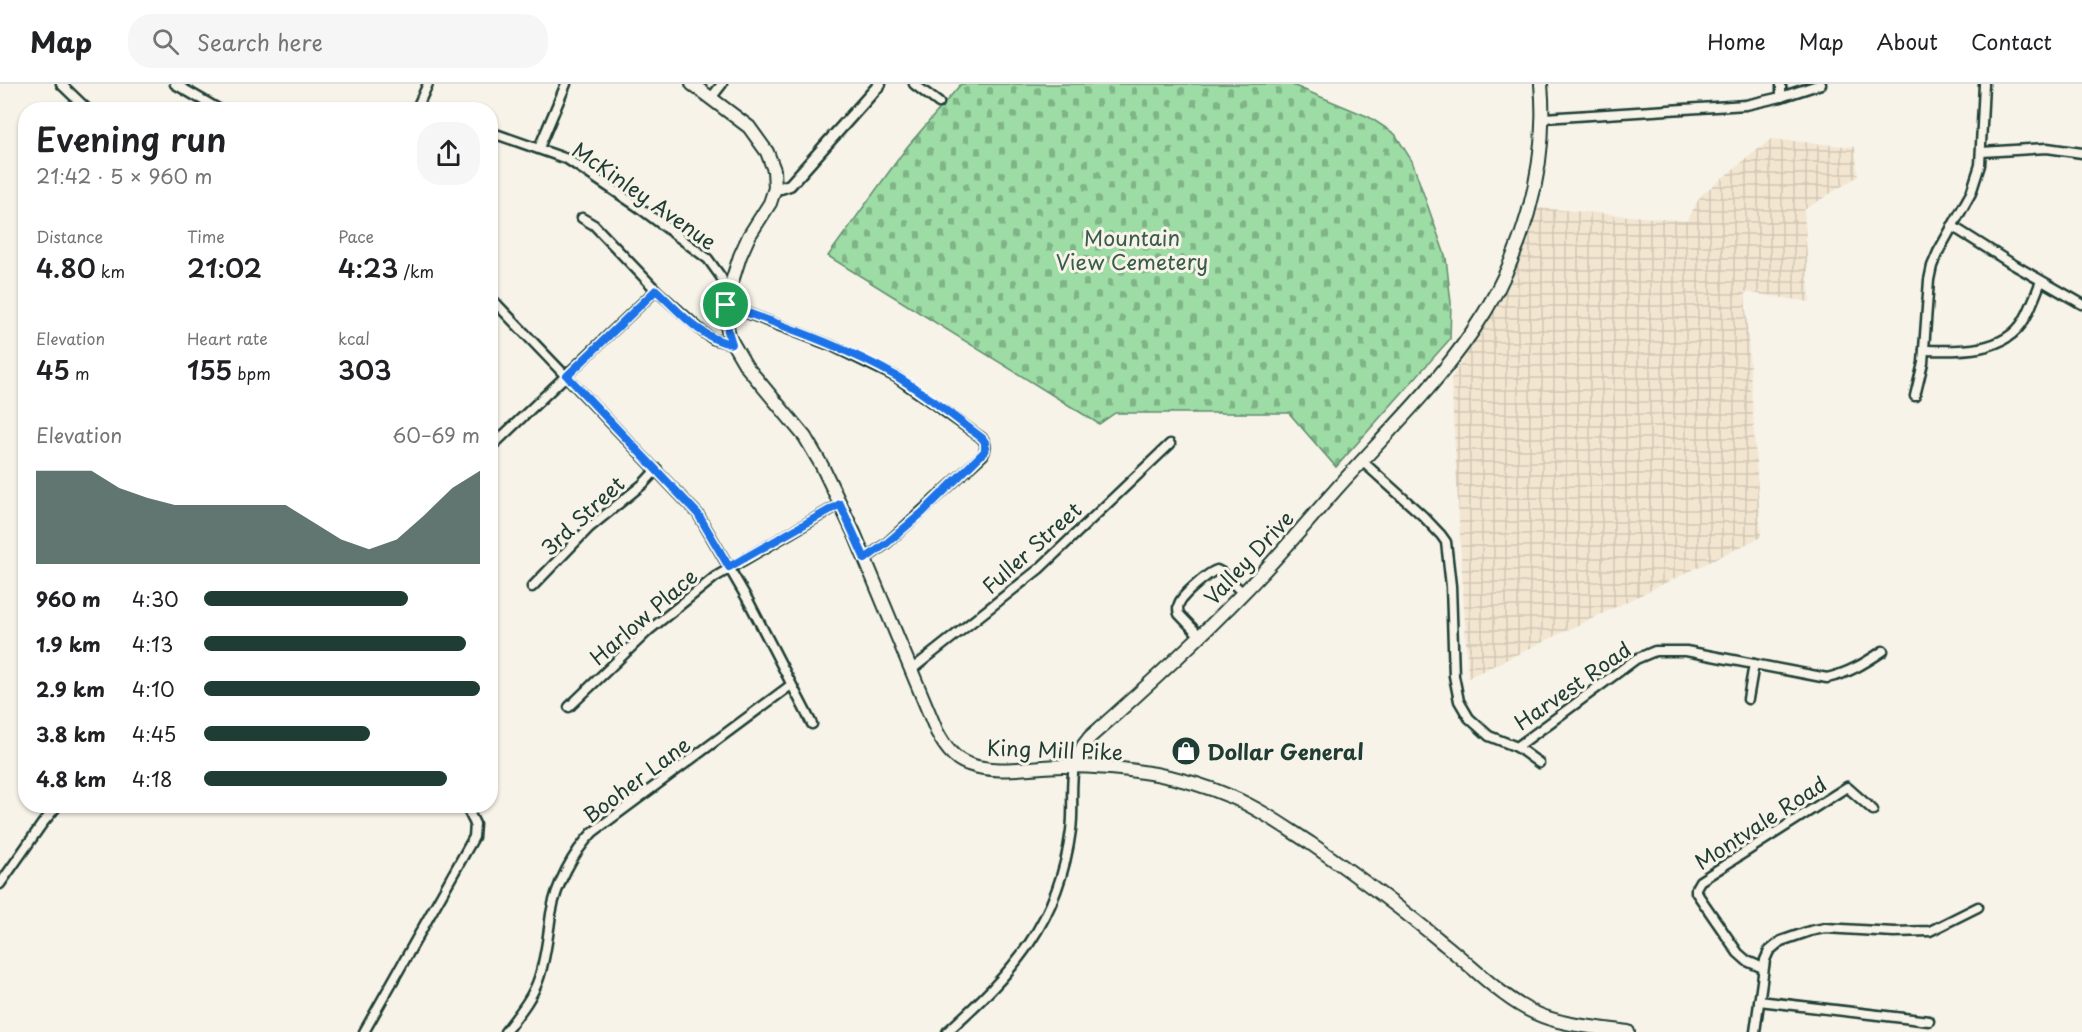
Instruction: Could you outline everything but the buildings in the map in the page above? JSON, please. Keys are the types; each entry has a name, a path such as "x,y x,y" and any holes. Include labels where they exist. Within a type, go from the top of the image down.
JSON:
{"main road":[{"path":"692,84 737,116 759,139 772,162 775,178 775,188 770,203 749,236 740,256 727,299"},
{"name":"Valley Drive","path":"1074,766 1090,737 1200,636 1243,593 1362,461 1472,333 1493,299 1507,269 1528,212 1540,160 1544,118 1541,84"},
{"name":"King Mill Pike","path":"727,299 728,331 732,344 746,366 815,452 865,559 944,743 957,758 965,764 991,769 1074,766 1106,768 1187,781 1234,797 1277,821 1394,903 1522,1006 1555,1020 1628,1032"}],"street":[{"path":"61,84 80,102"},
{"path":"174,84 206,102"},
{"path":"421,102 428,84"},
{"path":"539,148 566,84"},
{"path":"711,98 722,84"},
{"path":"775,188 790,185 880,84"},
{"path":"914,84 939,103"},
{"path":"1781,84 1781,98"},
{"path":"1544,118 1746,105 1781,98 1821,84"},
{"path":"1914,396 1924,350 1929,280 1938,252 1976,179 1982,152 1984,84"},
{"name":"McKinley Avenue","path":"498,135 567,159 590,173 690,245 714,267 727,299"},
{"path":"1982,152 2047,148 2082,153"},
{"path":"582,219 594,225 656,290 703,332 713,339 732,344"},
{"path":"1952,226 2082,304"},
{"path":"1924,350 1987,346 2008,337 2023,321 2041,281"},
{"path":"498,441 656,290"},
{"path":"727,299 888,372 921,393 985,442 983,455 916,518 865,559"},
{"path":"498,305 698,514 729,567 812,724"},
{"name":"Fuller Street","path":"911,669 1040,569 1093,515 1170,444"},
{"name":"Harvest Road","path":"1362,461 1423,516 1446,542 1451,586 1454,676 1459,701 1469,718 1489,736 1517,747 1636,659 1655,651 1686,651 1827,678 1863,665 1883,651"},
{"name":"3rd Street","path":"532,587 589,528 643,484 657,469"},
{"name":"Harlow Place","path":"569,707 648,631 729,567 840,504"},
{"path":"1200,636 1179,614 1180,601 1208,574 1217,570 1243,593"},
{"path":"1748,699 1754,664"},
{"name":"Booher Lane","path":"505,1032 525,1005 539,980 556,897 583,843 603,825 791,685"},
{"path":"1517,747 1539,763"},
{"name":"Valley Drive","path":"947,1032 1015,964 1030,944 1047,912 1062,871 1070,838 1071,779 1074,766"},
{"name":"Montvale Road","path":"1763,968 1747,961 1738,953 1696,892 1700,881 1847,787 1873,810"},
{"path":"0,884 51,813"},
{"path":"364,1032 470,846 476,831 472,814"},
{"path":"1755,1032 1765,960 1773,946 1781,941 1810,931 1836,928 1894,932 1930,931 1978,907"},
{"path":"1759,1001 1929,1021"}],"shaded area":[{"path":"1771,139 1855,147 1858,176 1804,210 1810,302 1745,292 1761,537 1468,678 1451,379 1509,286 1538,208 1687,221 1701,195"}],"green space":[{"name":"Mountain View Cemetery","path":"961,84 1290,84 1369,117 1395,134 1412,161 1446,258 1451,303 1450,339 1336,467 1289,413 1115,413 1099,424 828,256 907,147"}],"place":[{"name":"Dollar General","path":"1186,751"}],"route":[{"path":"656,290 703,332 713,339 732,344 726,319 726,305 832,346 896,377 982,438 986,447 983,455 923,512 865,559 840,504 729,567 698,514 567,376 656,290"}]}
